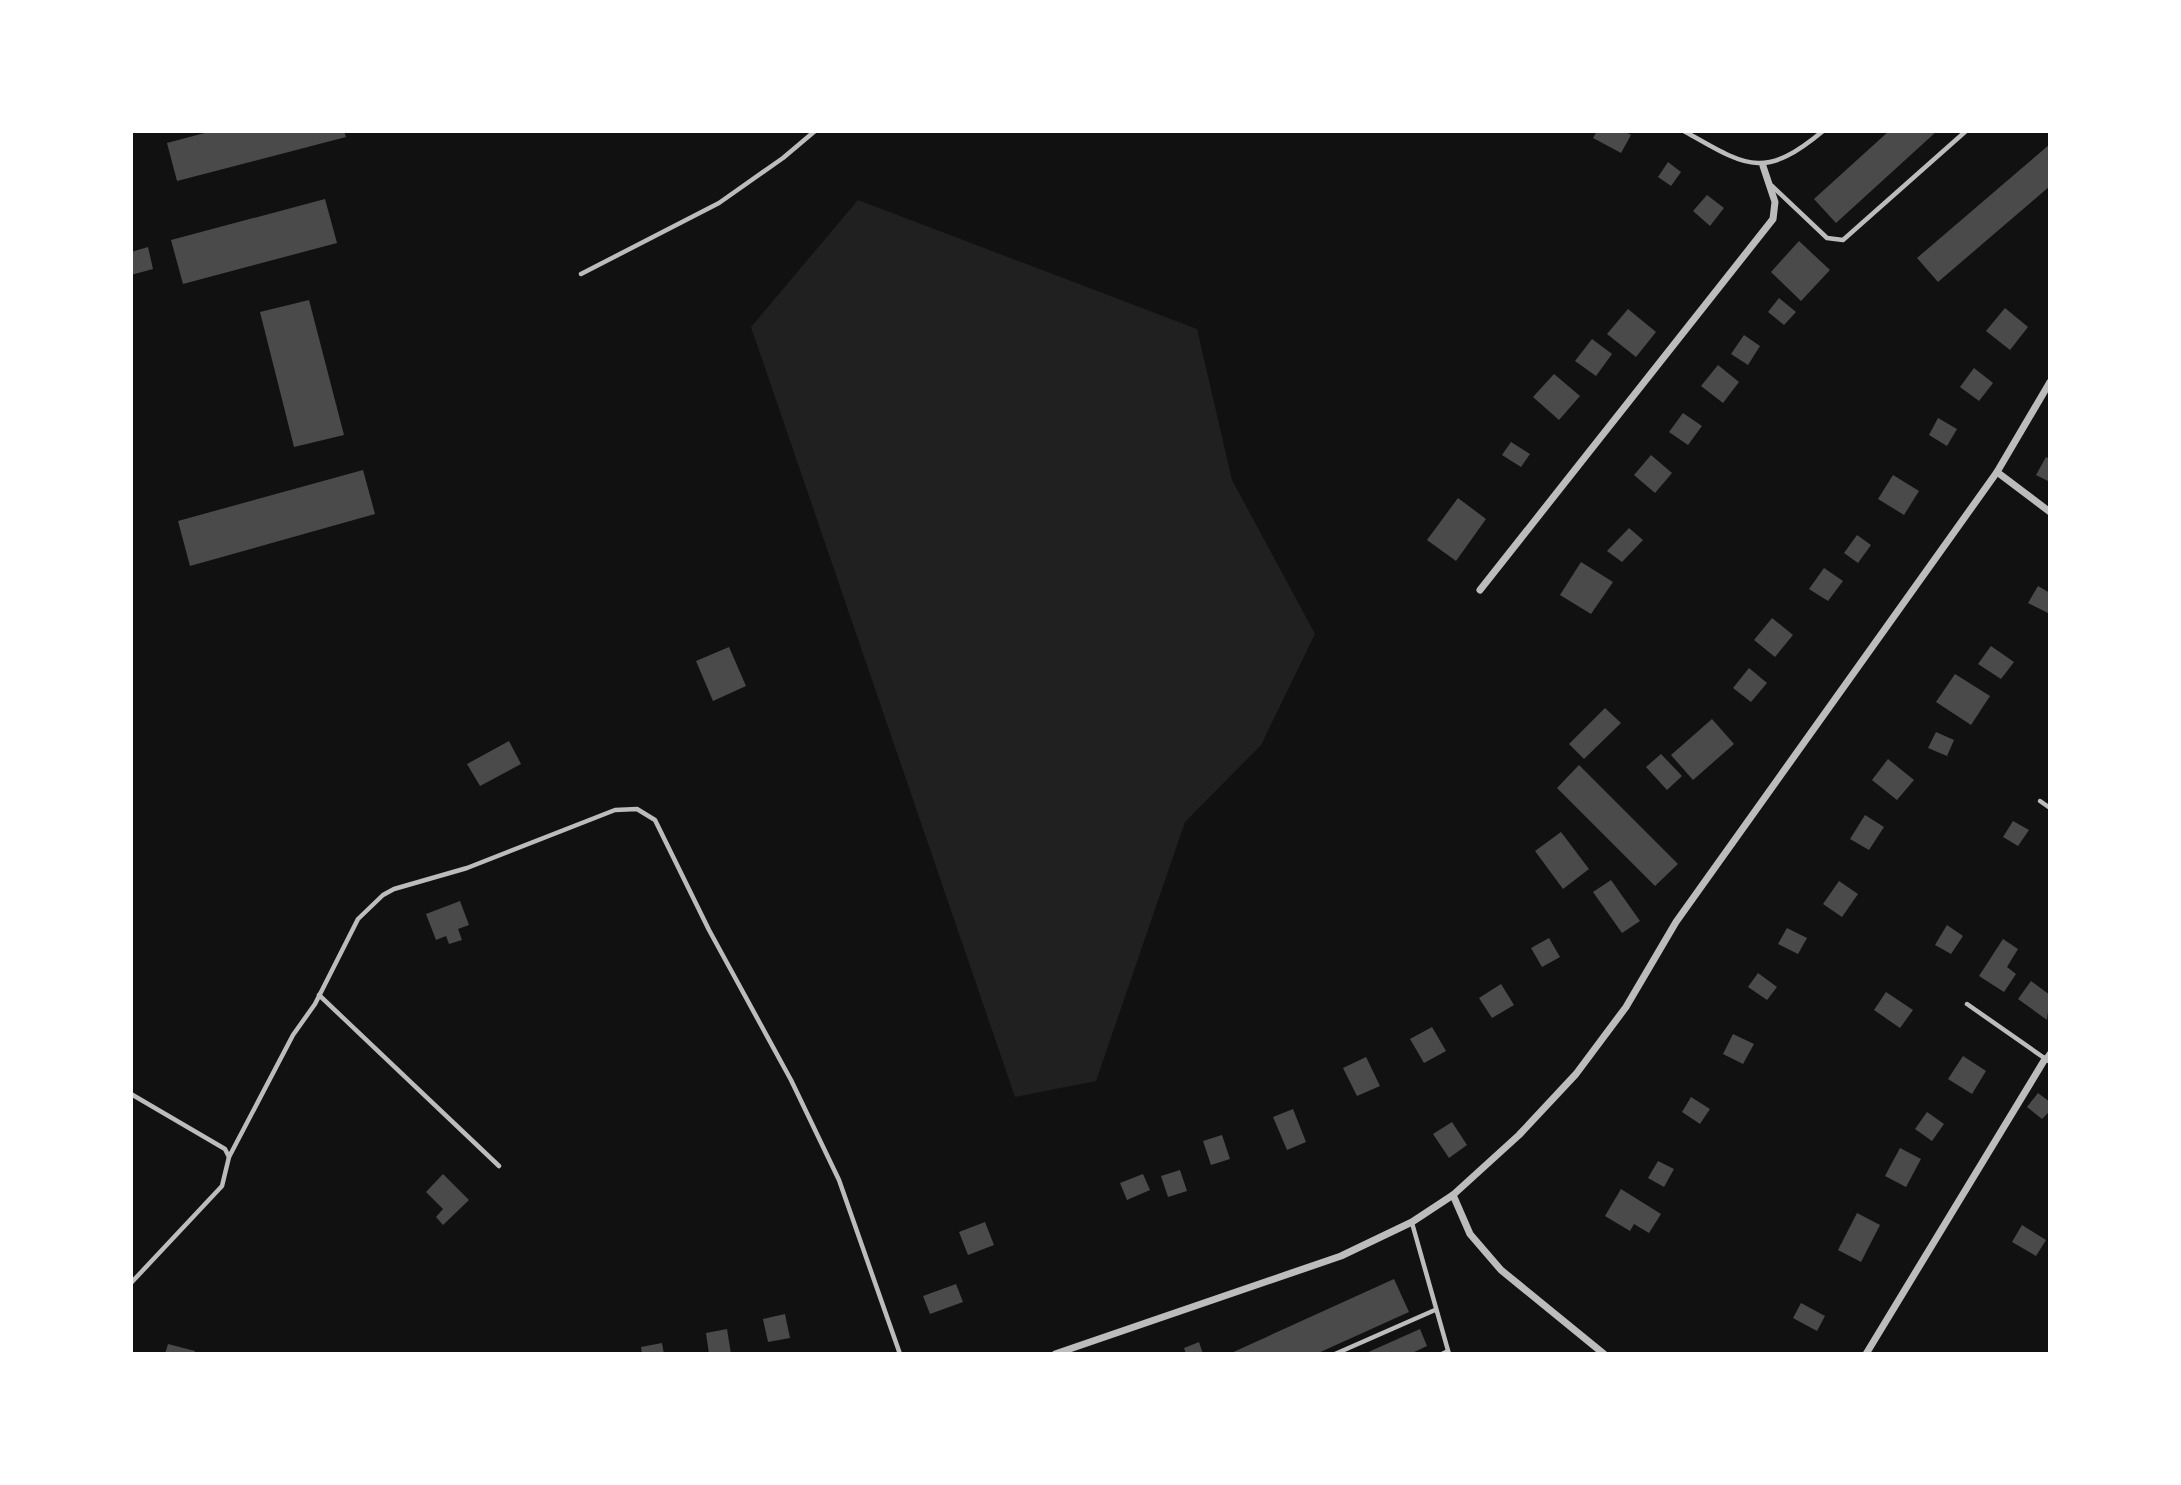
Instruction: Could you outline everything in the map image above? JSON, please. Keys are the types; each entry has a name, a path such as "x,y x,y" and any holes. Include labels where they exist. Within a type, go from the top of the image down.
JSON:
{"street":[{"path":"1480,590 1773,219 1775,202 1772,186 1763,166"},
{"path":"1055,1354 1341,1256 1412,1222 1453,1195 1519,1135 1576,1074 1626,1007 1676,922 1997,472 2050,382"},
{"path":"1997,472 2050,512"},
{"path":"1866,1354 2048,1058"},
{"path":"1453,1195 1470,1234 1501,1270 1604,1354"}],"lane":[{"path":"581,274 719,203 783,158 815,131"},
{"path":"1684,131 1736,160 1763,166 1801,150 1823,131"},
{"path":"1772,186 1827,238 1843,240 1851,236 1966,131"},
{"path":"2040,801 2050,808"},
{"path":"131,1283 222,1186 229,1157 358,919 394,889 467,869 615,810 636,809 655,820 709,930 791,1080 839,1181 900,1354"},
{"path":"319,995 499,1166"},
{"path":"1967,1004 2048,1058"},
{"path":"131,1094 225,1149 229,1157"},
{"path":"1412,1222 1448,1352 1441,1354"},
{"path":"1335,1354 1435,1310"}],"shaded area":[{"path":"858,200 1197,329 1232,480 1315,634 1261,745 1185,822 1096,1081 1015,1097 751,327"}],"building":[{"path":"212,131 344,131 346,137 177,181 167,143"},
{"path":"1597,131 1624,131 1631,135 1621,153 1593,138"},
{"path":"1889,131 1937,131 1836,223 1814,199"},
{"path":"2050,144 2050,186 1938,282 1917,258"},
{"path":"1668,162 1681,172 1671,186 1658,177"},
{"path":"1707,195 1724,208 1710,226 1693,211"},
{"path":"325,199 337,243 183,284 171,240"},
{"path":"1799,241 1830,270 1801,301 1771,272"},
{"path":"148,247 153,269 131,275 131,252"},
{"path":"1779,298 1796,312 1784,325 1768,312"},
{"path":"309,300 344,435 294,447 260,312"},
{"path":"2005,308 2028,327 2010,350 1986,331"},
{"path":"1628,309 1656,332 1636,357 1607,334"},
{"path":"1744,335 1760,346 1748,365 1731,354"},
{"path":"1592,339 1612,354 1596,376 1575,361"},
{"path":"1718,365 1739,382 1723,403 1701,386"},
{"path":"1974,368 1993,383 1979,401 1960,387"},
{"path":"1554,374 1580,396 1559,420 1533,397"},
{"path":"1683,413 1702,426 1688,445 1669,432"},
{"path":"1938,418 1957,429 1947,446 1929,435"},
{"path":"1511,442 1530,454 1521,467 1502,455"},
{"path":"1651,455 1672,473 1655,493 1634,475"},
{"path":"2046,457 2050,459 2050,482 2036,475"},
{"path":"363,470 375,514 190,566 178,521"},
{"path":"1893,475 1919,491 1904,515 1878,499"},
{"path":"1458,498 1486,519 1456,561 1427,540"},
{"path":"1629,528 1643,540 1622,562 1607,551"},
{"path":"1857,535 1871,545 1858,563 1844,553"},
{"path":"1581,562 1613,582 1591,614 1560,595"},
{"path":"1824,568 1843,581 1828,601 1809,589"},
{"path":"2038,586 2050,593 2050,614 2028,603"},
{"path":"1772,618 1793,635 1775,657 1754,640"},
{"path":"1991,646 2014,662 2001,679 1978,664"},
{"path":"729,647 746,686 713,701 696,661"},
{"path":"1749,668 1767,683 1751,702 1733,688"},
{"path":"1955,674 1990,696 1971,725 1936,702"},
{"path":"1605,708 1621,723 1584,759 1569,744"},
{"path":"1712,719 1734,744 1693,780 1671,755"},
{"path":"1936,732 1954,740 1947,756 1928,748"},
{"path":"509,741 521,764 480,786 467,764"},
{"path":"1661,754 1682,776 1667,790 1646,767"},
{"path":"1888,759 1914,780 1897,800 1872,780"},
{"path":"1579,765 1678,864 1655,886 1557,788"},
{"path":"1865,815 1884,827 1869,850 1850,839"},
{"path":"2013,821 2029,830 2018,846 2003,837"},
{"path":"1561,832 1589,869 1563,889 1535,851"},
{"path":"1611,880 1640,921 1622,933 1593,892"},
{"path":"1839,881 1858,894 1842,917 1823,904"},
{"path":"460,901 469,925 458,929 462,940 449,944 446,936 436,940 426,914"},
{"path":"1947,925 1963,936 1951,954 1935,945"},
{"path":"1787,928 1807,938 1798,954 1778,944"},
{"path":"1549,938 1560,957 1542,967 1531,948"},
{"path":"2003,939 2018,949 2007,967 2016,974 2004,992 1979,976"},
{"path":"1758,973 1777,987 1767,1000 1748,987"},
{"path":"2031,981 2050,995 2047,1020 2018,999"},
{"path":"1501,984 1514,1005 1492,1018 1479,998"},
{"path":"1886,992 1913,1010 1900,1028 1874,1010"},
{"path":"1432,1027 1446,1051 1424,1063 1410,1039"},
{"path":"1733,1034 1754,1044 1743,1064 1723,1054"},
{"path":"1963,1056 1986,1071 1972,1094 1948,1079"},
{"path":"1366,1057 1380,1086 1357,1096 1343,1068"},
{"path":"2038,1093 2050,1102 2050,1111 2042,1119 2027,1107"},
{"path":"1691,1097 1710,1109 1700,1124 1682,1112"},
{"path":"1293,1109 1306,1142 1287,1150 1273,1117"},
{"path":"1927,1112 1944,1124 1932,1141 1915,1129"},
{"path":"1452,1122 1467,1145 1449,1158 1433,1134"},
{"path":"1222,1135 1230,1159 1211,1165 1203,1141"},
{"path":"1900,1148 1921,1159 1906,1187 1885,1176"},
{"path":"1658,1161 1674,1169 1664,1187 1648,1178"},
{"path":"1180,1170 1187,1191 1168,1197 1161,1176"},
{"path":"443,1174 469,1200 443,1225 436,1217 443,1209 426,1192"},
{"path":"1143,1174 1150,1190 1127,1200 1120,1183"},
{"path":"1621,1189 1661,1214 1649,1233 1634,1224 1630,1231 1605,1216"},
{"path":"1857,1213 1880,1225 1861,1262 1838,1250"},
{"path":"985,1222 994,1245 968,1255 959,1232"},
{"path":"2022,1225 2046,1240 2036,1256 2012,1242"},
{"path":"1394,1279 1409,1312 1316,1354 1229,1354"},
{"path":"956,1284 963,1302 930,1314 923,1296"},
{"path":"1801,1303 1825,1316 1817,1331 1793,1318"},
{"path":"785,1314 790,1338 768,1342 763,1319"},
{"path":"727,1329 731,1354 709,1354 706,1333"},
{"path":"1420,1329 1427,1346 1410,1354 1364,1354"},
{"path":"1199,1342 1203,1354 1186,1354 1184,1348"},
{"path":"662,1343 664,1354 642,1354 641,1347"},
{"path":"168,1344 195,1351 194,1354 165,1354"}]}
